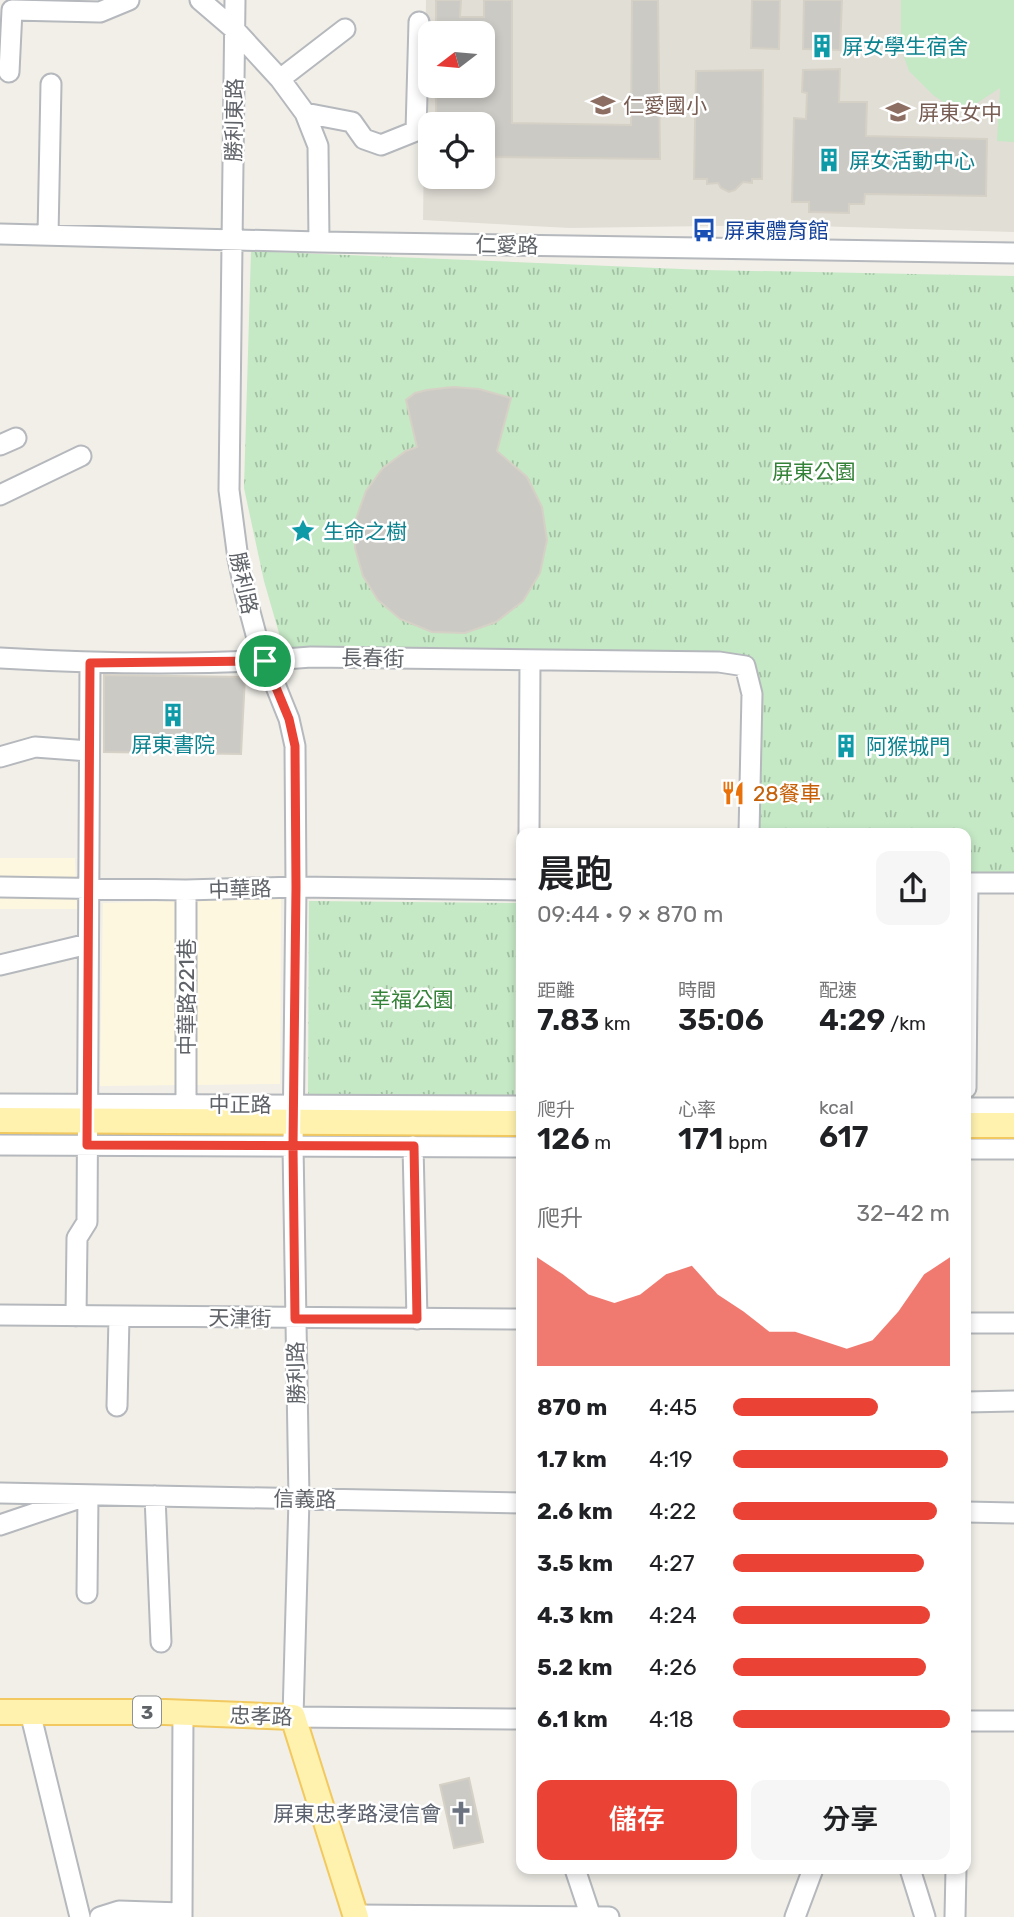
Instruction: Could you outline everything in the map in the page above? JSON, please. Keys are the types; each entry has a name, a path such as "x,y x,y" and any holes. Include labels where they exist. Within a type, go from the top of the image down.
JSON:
{"main road":[{"name":"中正路","path":"0,1120 87,1123 516,1123"},
{"path":"971,1125 1014,1125"},
{"name":"忠孝路","path":"0,1712 183,1713 293,1717"},
{"name":"勝利路","path":"293,1717 356,1916"}],"street":[{"path":"9,72 12,10 100,12 129,0"},
{"path":"200,0 235,30 280,79 305,113 318,146 319,242"},
{"name":"勝利東路","path":"233,240 235,0"},
{"path":"280,79 345,29"},
{"path":"305,113 352,122 364,139 381,145 416,131 418,58"},
{"path":"48,235 51,84"},
{"name":"仁愛路","path":"0,234 1014,253"},
{"name":"勝利路","path":"233,240 229,490 234,537 243,582 265,661 289,719 293,737 296,887 293,1124 299,1499 293,1717"},
{"path":"0,495 81,456"},
{"name":"長春街","path":"0,658 90,663 265,661 311,657 719,662 746,666 752,694 749,828"},
{"path":"529,828 530,661"},
{"path":"76,1316 77,1238 87,1222 90,663"},
{"path":"0,757 35,747 89,751"},
{"path":"971,883 1014,883"},
{"name":"中華路","path":"0,887 516,890"},
{"name":"中華路221巷","path":"186,890 186,1105"},
{"path":"0,965 88,944"},
{"name":"中正路","path":"0,1104 87,1123"},
{"name":"中正路","path":"0,1145 87,1123 186,1105 414,1146 516,1147"},
{"name":"中正路","path":"293,1124 516,1106"},
{"path":"971,1108 1014,1108"},
{"path":"414,1146 417,1319"},
{"path":"971,1149 1014,1149"},
{"name":"天津街","path":"0,1315 516,1319"},
{"path":"117,1406 119,1317"},
{"path":"971,1323 1014,1323"},
{"path":"971,1402 1014,1401"},
{"name":"信義路","path":"0,1493 516,1503"},
{"path":"87,1593 88,1495"},
{"name":"信義路","path":"0,1525 88,1495"},
{"path":"155,1496 161,1642"},
{"path":"971,1512 1014,1513"},
{"path":"30,1712 80,1917"},
{"path":"100,1917 119,1911 182,1915 183,1713"},
{"name":"忠孝路","path":"293,1717 516,1719"},
{"path":"971,1721 1014,1721"},
{"path":"577,1874 591,1917"},
{"path":"795,1917 811,1874"},
{"path":"911,1874 925,1917"},
{"path":"955,1917 956,1874"},
{"path":"356,1916 609,1917"}],"shaded area":[{"path":"426,0 1014,0 1014,232 779,225 570,228 423,220 423,189 495,189 495,112 424,112 425,98 495,98 495,21 426,21"},
{"path":"0,858 75,858 77,909 0,909"},
{"path":"281,898 280,1084 100,1086 103,903"}],"green space":[{"path":"901,0 1014,0 1014,142 997,141 1000,88 974,105 959,107 945,103 933,95 909,71 901,48"},
{"name":"屏東公園","path":"251,251 705,270 1014,276 1014,875 971,874 971,828 760,828 755,687 749,661 285,654 264,581 244,488"},
{"name":"幸福公園","path":"309,901 516,903 515,1097 308,1095"}],"building":[{"path":"436,0 461,0 460,17 484,17 484,0 512,0 512,123 631,125 632,0 658,0 660,159 495,157 495,112 436,112 436,98 495,98 495,21 436,21"},
{"path":"752,0 780,0 779,49 751,48"},
{"path":"804,0 842,0 840,50 803,49"},
{"path":"840,69 839,102 867,102 866,136 987,139 986,196 865,194 864,204 849,204 849,213 809,212 809,202 792,202 794,118 806,119 807,93 802,92 803,70"},
{"path":"763,70 762,179 752,179 752,183 743,182 729,192 718,183 707,184 707,179 694,179 696,71"},
{"path":"453,387 479,389 511,398 497,451 527,477 542,507 547,540 540,573 523,601 496,622 465,633 432,632 400,619 378,600 363,576 355,548 356,519 366,491 383,468 406,451 417,447 406,400 415,393"},
{"name":"屏東書院","path":"104,675 245,677 241,754 104,752"},
{"name":"屏東忠孝路浸信會","path":"469,1778 483,1842 454,1848 440,1785"}],"place":[{"name":"屏女學生宿舍","path":"822,46"},
{"name":"仁愛國小","path":"603,105"},
{"name":"屏東女中","path":"898,112"},
{"name":"屏女活動中心","path":"829,160"},
{"name":"屏東體育館","path":"704,230"},
{"name":"生命之樹","path":"303,531"},
{"name":"屏東書院","path":"173,715"},
{"name":"阿猴城門","path":"846,746"},
{"name":"28餐車","path":"733,793"},
{"name":"屏東忠孝路浸信會","path":"461,1813"}],"route":[{"path":"265,661 90,663 87,1145 293,1146 414,1146 417,1319 295,1319 293,1146 295,746 289,719 265,661"}]}
